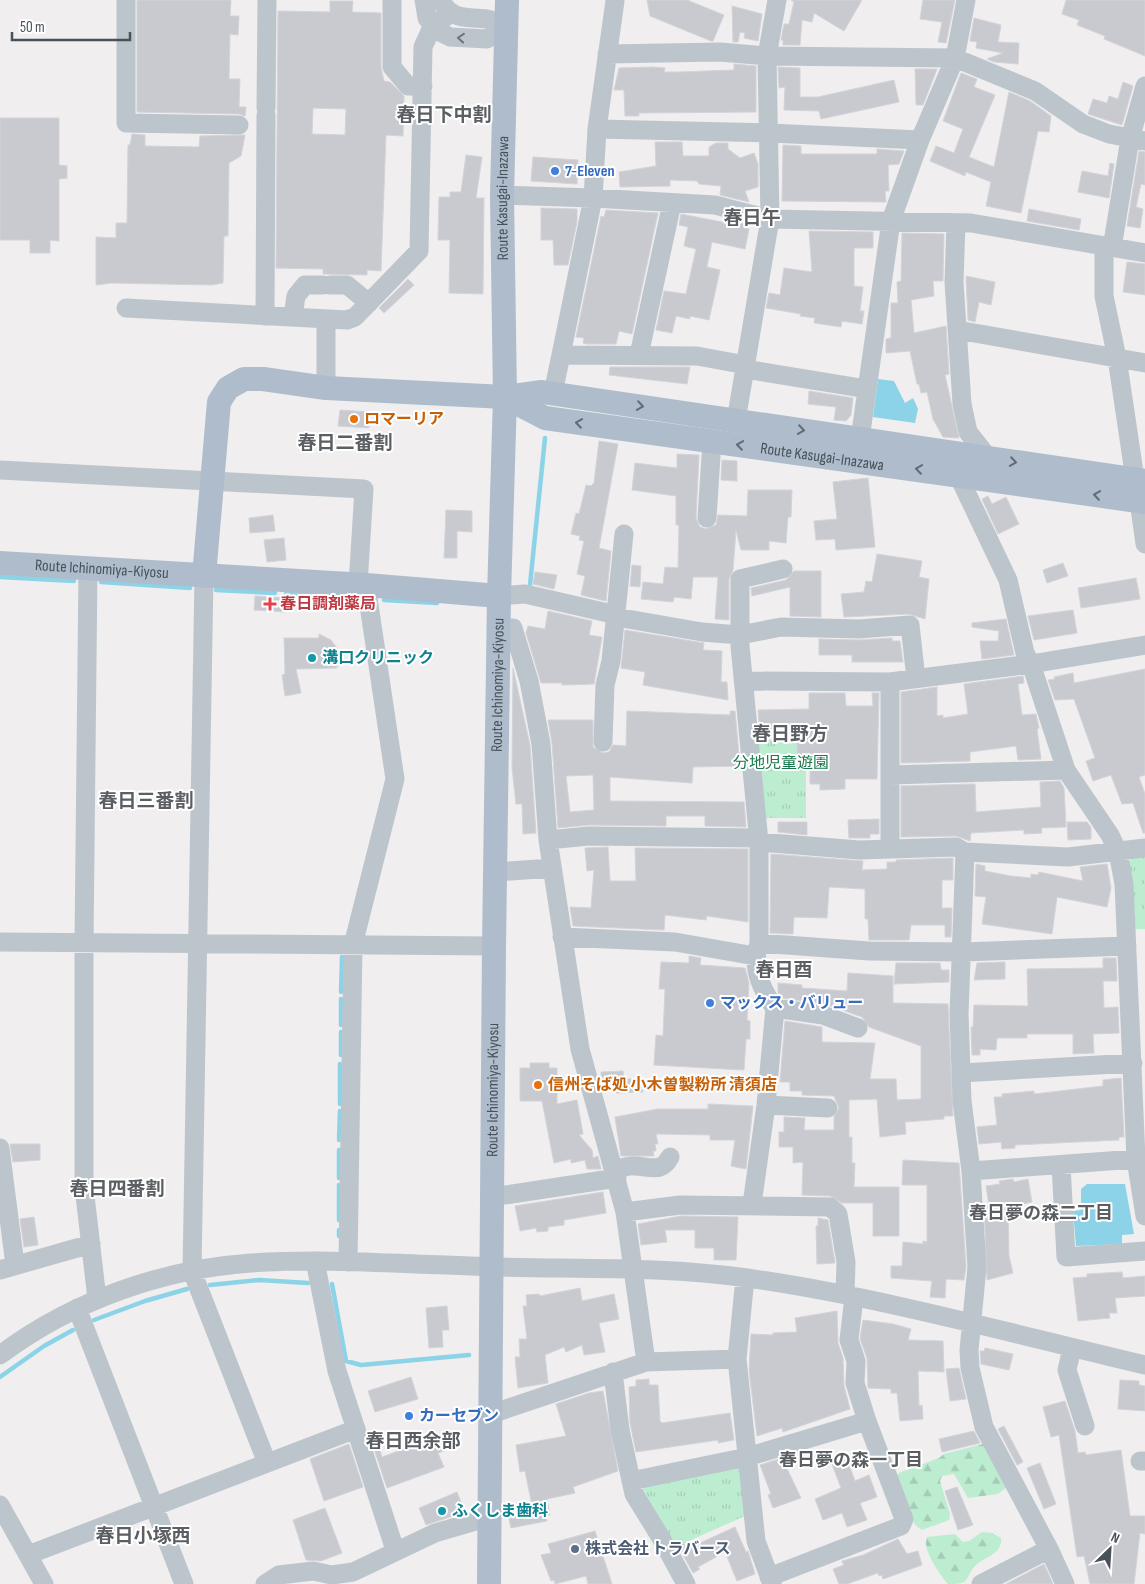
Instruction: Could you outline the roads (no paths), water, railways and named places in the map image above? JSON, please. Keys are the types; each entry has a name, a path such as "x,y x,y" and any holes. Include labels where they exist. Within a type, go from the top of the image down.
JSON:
{"main road":[{"name":"Route Kasugai-Inazawa","path":"505,397 502,195 507,0"},
{"path":"204,576 218,402 228,388 244,379 253,379 326,388 505,397"},
{"name":"Route Kasugai-Inazawa","path":"505,397 542,392 553,393 736,420 982,457 1141,491"},
{"name":"Route Kasugai-Inazawa","path":"505,397 545,418 958,474 1141,491"},
{"name":"Route Ichinomiya-Kiyosu","path":"490,1584 494,946 499,596 505,397"},
{"name":"Route Ichinomiya-Kiyosu","path":"0,563 362,585 499,596"}],"street":[{"path":"126,0 126,123 242,125 266,116"},
{"path":"265,316 267,0"},
{"path":"392,0 392,67 408,86 423,86"},
{"path":"424,0 427,18 436,30 450,37 463,39 487,38 506,26"},
{"path":"736,420 770,219 770,133 767,56 777,0"},
{"path":"860,439 891,221 920,140 955,58 966,0"},
{"path":"553,393 593,198 597,129 615,1"},
{"path":"126,308 347,320 355,317 419,251 423,47 432,25 446,6 469,20 486,19 506,26"},
{"path":"607,54 720,52 767,56 955,58 1034,91 1083,124 1138,140"},
{"path":"1145,86 1138,140 1108,247 1104,296 1118,358 1141,491 1145,544"},
{"path":"597,129 770,133 920,140"},
{"path":"502,195 593,198 715,206 770,219 971,224 1145,252"},
{"path":"639,356 672,203"},
{"path":"956,223 954,282 962,404 968,432 983,451 982,457"},
{"path":"293,317 296,296 305,285 347,285 368,303"},
{"path":"326,319 326,388"},
{"path":"957,330 1145,362"},
{"path":"562,355 697,356 745,367 867,389"},
{"path":"707,518 712,441"},
{"path":"0,470 364,490 362,585 395,778 352,945 348,1262"},
{"path":"958,474 1008,580 1025,654 1031,664 1066,770 1110,835 1118,852 1124,884 1133,1063 1140,1098 1136,1159 1145,1216"},
{"path":"604,742 604,685 611,661 624,534"},
{"path":"88,568 84,943 84,1187 97,1300"},
{"path":"752,1204 766,1105 775,1008 763,990 757,949 759,840 740,635 740,579 783,569"},
{"path":"204,576 200,944 192,1271 267,1463"},
{"path":"499,596 525,594 608,613 616,617 702,632 740,635 781,627 859,629 910,625 916,679"},
{"path":"499,628 513,628 529,681 540,744 548,840 581,1055 625,1212 646,1362"},
{"path":"744,681 890,682 1031,664 1145,646"},
{"path":"890,682 890,849"},
{"path":"890,775 1066,770"},
{"path":"548,840 589,836 759,840 858,850 956,847 966,852 1068,857 1145,848"},
{"path":"966,852 959,1014 960,1073 971,1171 977,1267 970,1368 975,1398 984,1427 1049,1549 1065,1584"},
{"path":"496,872 552,868"},
{"path":"562,937 675,942 757,949 869,951 963,952 1128,946"},
{"path":"0,942 494,946"},
{"path":"775,1008 823,1015 858,1028"},
{"path":"960,1073 1133,1063"},
{"path":"766,1105 828,1108"},
{"path":"0,1148 8,1267 91,1244"},
{"path":"492,1198 615,1174 634,1166 660,1168 666,1164 670,1157"},
{"path":"971,1171 1136,1159"},
{"path":"1061,1165 1066,1257 1145,1251"},
{"path":"625,1212 680,1205 752,1204 830,1207 838,1214 850,1296 849,1340 856,1361 855,1383 867,1421 904,1519 901,1526 771,1581 756,1541 737,1359 745,1278"},
{"path":"315,1261 337,1370 395,1550"},
{"path":"0,1355 77,1308 142,1283 192,1271 250,1263 315,1261 491,1267 632,1269 745,1278 850,1296 1145,1365"},
{"path":"77,1308 184,1584"},
{"path":"1072,1348 1067,1370 1085,1426"},
{"path":"491,1414 646,1362 737,1359"},
{"path":"614,1372 620,1430 634,1494 686,1584"},
{"path":"631,1481 747,1457 867,1421"},
{"path":"28,1555 356,1429"},
{"path":"0,1505 44,1584"},
{"path":"265,1584 279,1576 313,1571 332,1575 353,1572 395,1550 435,1533 490,1517"},
{"path":"981,1584 1049,1549"}],"water":[{"path":"878,379 894,381 905,403 913,398 918,409 915,423 873,417"},
{"path":"1087,1184 1125,1184 1134,1234 1122,1235 1122,1244 1076,1246 1073,1211 1081,1210 1081,1189"}],"waterway":[{"path":"530,585 545,438"},
{"path":"0,577 74,581"},
{"path":"101,582 190,588"},
{"path":"216,590 275,593"},
{"path":"286,594 326,596"},
{"path":"341,597 356,598"},
{"path":"384,600 437,603"},
{"path":"341,992 342,957"},
{"path":"341,999 341,1025"},
{"path":"341,1032 341,1055"},
{"path":"340,1064 340,1104"},
{"path":"339,1140 340,1111"},
{"path":"339,1150 339,1178"},
{"path":"339,1185 339,1220"},
{"path":"339,1230 339,1236"},
{"path":"210,1285 259,1280 308,1283"},
{"path":"332,1284 346,1361 361,1365 469,1355"},
{"path":"94,1320 145,1301 187,1289"},
{"path":"0,1377 44,1346 73,1330"}],"place":[{"name":"7-Eleven","path":"555,171"},
{"name":"ロマーリア","path":"354,419"},
{"name":"春日調剤薬局","path":"270,604"},
{"name":"溝口クリニック","path":"312,658"},
{"name":"マックス・バリュー","path":"710,1003"},
{"name":"信州そば処 小木曽製粉所 清須店","path":"538,1085"},
{"name":"カーセブン","path":"409,1416"},
{"name":"ふくしま歯科","path":"442,1511"},
{"name":"株式会社 トラバース","path":"575,1549"}],"district":[{"name":"春日下中割","path":"444,115"},
{"name":"春日午","path":"752,218"},
{"name":"春日二番割","path":"345,443"},
{"name":"春日野方","path":"790,734"},
{"name":"春日三番割","path":"146,801"},
{"name":"春日酉","path":"784,970"},
{"name":"春日四番割","path":"117,1189"},
{"name":"春日夢の森二丁目","path":"1041,1213"},
{"name":"春日西余部","path":"413,1441"},
{"name":"春日夢の森一丁目","path":"851,1460"},
{"name":"春日小塚西","path":"143,1536"}],"park label":[{"name":"分地児童遊園","path":"781,763"}]}
